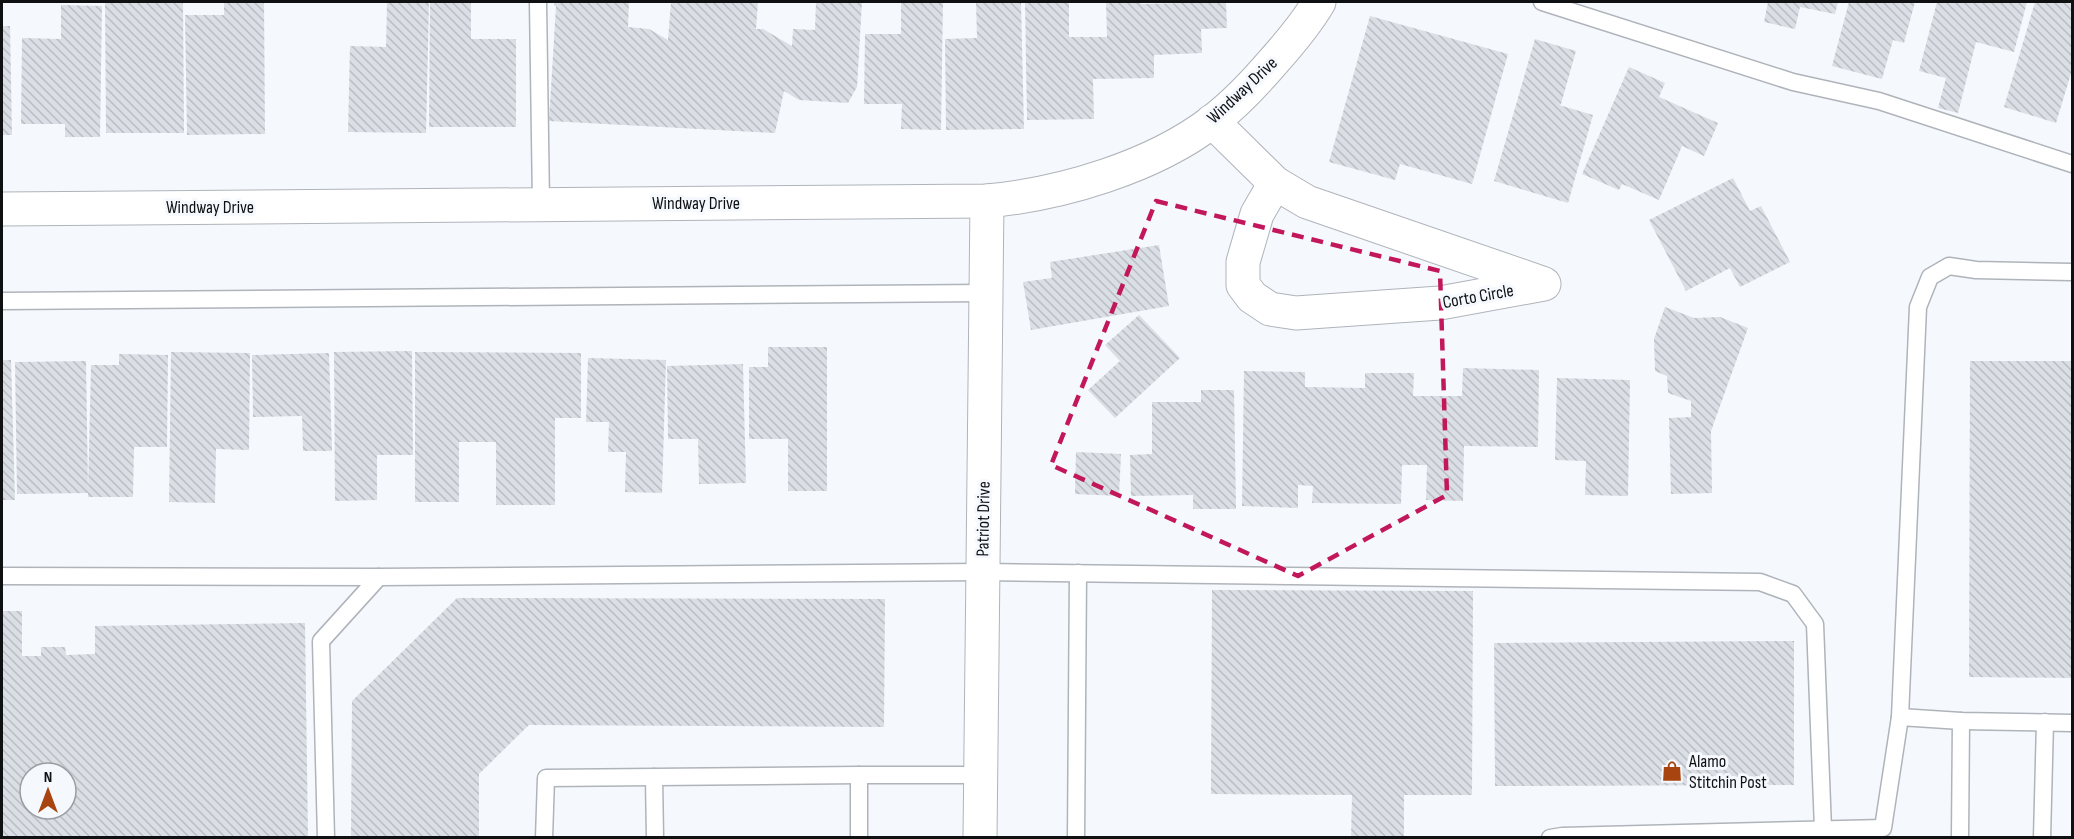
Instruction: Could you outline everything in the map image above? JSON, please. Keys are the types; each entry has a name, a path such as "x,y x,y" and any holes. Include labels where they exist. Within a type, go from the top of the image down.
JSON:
{"street":[{"name":"Windway Drive","path":"2,209 987,201 1015,198 1097,180 1171,147 1212,122 1250,88 1287,47 1319,2"},
{"name":"Corto Circle","path":"1212,122 1275,183 1307,202 1544,284 1440,303 1296,313 1270,309 1252,297 1243,285 1243,262 1257,214 1275,183"},
{"name":"Patriot Drive","path":"980,837 987,201"}],"lane":[{"path":"538,2 541,204"},
{"path":"1542,2 1793,82 1879,101 2073,164"},
{"path":"1550,837 1823,829 1883,833 1900,717 1918,307 1930,277 1949,266 1976,270 2073,272"},
{"path":"2,301 986,293"},
{"path":"2,576 380,577 983,572 1760,582 1793,594 1815,624 1823,829"},
{"path":"1076,837 1078,573"},
{"path":"327,837 321,641 380,577"},
{"path":"1900,717 1961,721 2073,723"},
{"path":"1960,837 1961,721"},
{"path":"2042,837 2045,722"},
{"path":"859,775 859,837"},
{"path":"544,837 546,778 981,775"},
{"path":"654,777 655,837"}],"highlighted area":[{"path":"1156,201 1440,271 1447,495 1298,576 1051,465"}],"building":[{"path":"105,2 183,2 184,133 106,133"},
{"path":"224,2 264,2 265,134 187,135 185,15 224,15"},
{"path":"387,2 429,3 426,133 348,132 350,46 386,47"},
{"path":"430,2 471,2 471,39 516,39 516,127 429,127"},
{"path":"554,2 629,2 628,27 649,29 668,40 671,2 758,2 756,29 763,29 792,46 793,29 815,30 816,2 862,2 857,87 848,103 799,100 784,91 775,133 549,121 556,6"},
{"path":"901,2 943,2 941,130 901,129 902,104 864,104 865,34 901,34"},
{"path":"976,2 1021,2 1024,129 946,130 945,39 977,38"},
{"path":"1025,2 1069,2 1069,37 1107,37 1106,2 1141,2 1141,4 1226,2 1227,28 1201,29 1202,53 1154,55 1154,78 1093,79 1094,119 1027,120"},
{"path":"1768,2 1838,2 1835,14 1800,7 1795,29 1764,22"},
{"path":"1849,2 1915,2 1904,43 1893,40 1882,79 1832,66"},
{"path":"1937,2 2027,2 2014,52 1976,42 1958,113 1938,108 1946,78 1919,71"},
{"path":"2035,2 2072,2 2072,70 2056,123 2004,107"},
{"path":"61,5 102,6 100,137 65,137 65,124 21,124 22,38 61,39"},
{"path":"1370,16 1508,54 1472,184 1400,164 1395,180 1329,162"},
{"path":"2,26 10,26 12,135 2,135"},
{"path":"1535,39 1576,51 1559,105 1593,115 1568,203 1494,181"},
{"path":"1629,67 1665,83 1659,97 1718,123 1704,156 1682,146 1659,200 1622,184 1619,190 1582,174"},
{"path":"1733,178 1750,211 1761,206 1790,262 1740,287 1730,268 1686,291 1649,220"},
{"path":"1159,245 1169,306 1031,330 1023,282 1052,278 1050,262"},
{"path":"1665,307 1694,318 1720,317 1748,328 1711,431 1712,493 1671,494 1669,418 1691,417 1691,401 1668,393 1667,376 1655,371 1654,339"},
{"path":"1139,315 1180,358 1115,418 1088,390 1120,361 1105,345"},
{"path":"768,347 827,347 827,491 788,491 788,439 749,439 749,367 768,367"},
{"path":"412,351 413,455 377,455 377,500 335,501 334,352"},
{"path":"171,352 250,353 249,450 216,449 215,503 169,502"},
{"path":"415,352 581,353 581,418 555,418 555,505 496,505 496,442 459,442 459,502 415,502"},
{"path":"329,353 332,451 303,451 302,416 253,417 252,355"},
{"path":"119,354 168,355 167,447 134,447 133,497 88,497 88,493 17,494 15,362 86,361 88,491 91,365 119,365"},
{"path":"588,358 666,360 662,493 625,492 626,452 608,452 609,422 586,422"},
{"path":"2,360 11,360 15,500 2,500"},
{"path":"1970,361 2072,361 2072,678 1969,677"},
{"path":"743,364 746,483 699,484 698,439 668,439 667,366"},
{"path":"1463,368 1539,370 1538,447 1464,446 1463,501 1426,500 1427,465 1402,465 1401,504 1312,503 1313,486 1298,485 1298,508 1242,506 1244,371 1305,372 1305,387 1365,388 1365,373 1414,373 1413,396 1462,396"},
{"path":"1557,378 1630,380 1628,496 1585,495 1586,461 1555,460"},
{"path":"1201,390 1234,390 1236,509 1193,509 1193,495 1131,496 1130,455 1152,454 1152,402 1201,402"},
{"path":"1076,452 1121,454 1119,496 1075,494"},
{"path":"1212,590 1473,591 1472,795 1404,795 1404,838 1351,838 1352,795 1211,794"},
{"path":"457,598 885,599 884,727 529,725 479,774 479,838 351,838 352,701"},
{"path":"2,611 22,611 22,656 41,656 41,647 65,647 66,655 95,654 95,626 305,623 308,838 2,838"},
{"path":"1794,641 1794,785 1495,786 1494,643"}],"place":[{"name":"Alamo Stitchin Post","path":"1672,771"}]}
